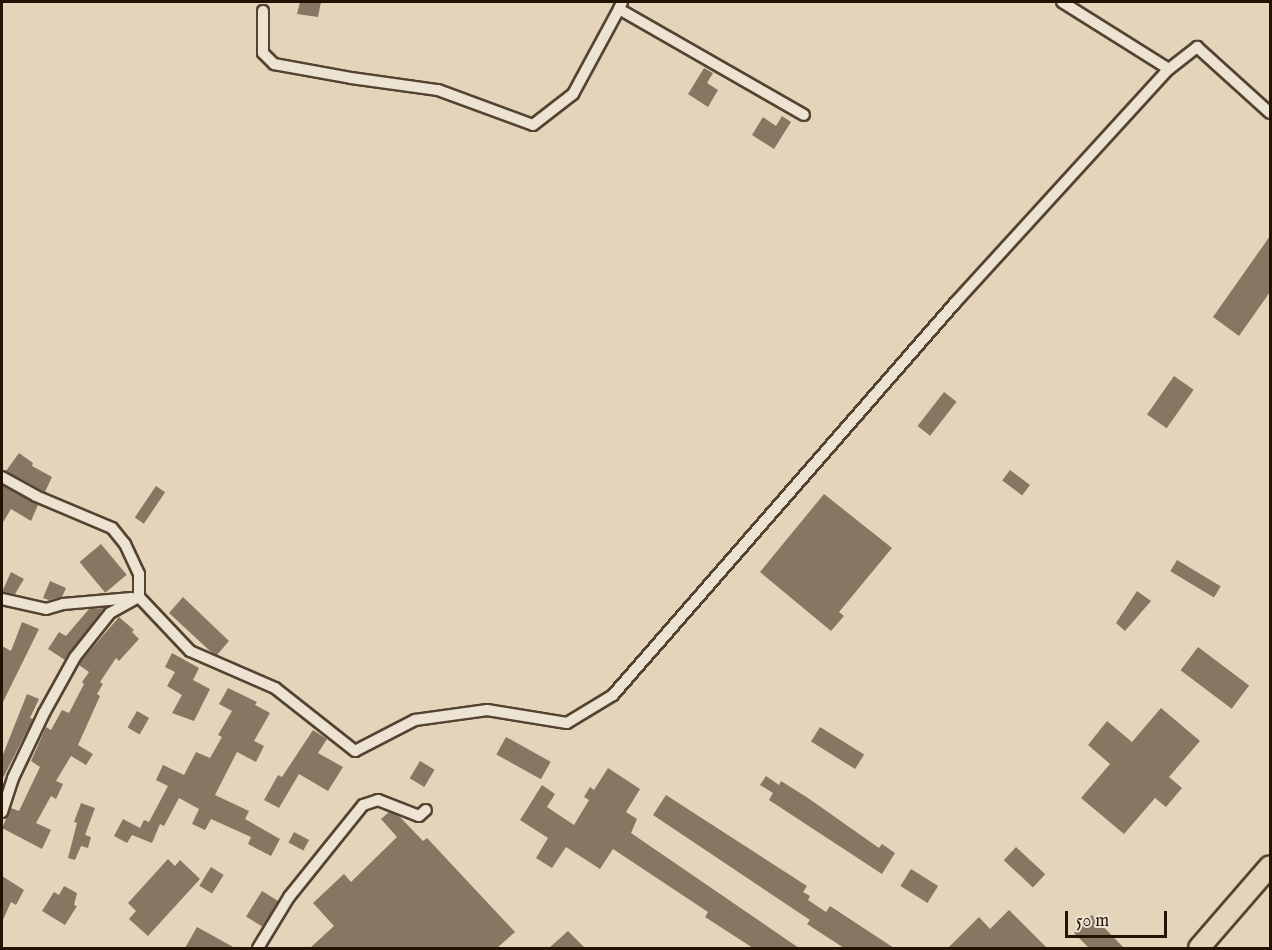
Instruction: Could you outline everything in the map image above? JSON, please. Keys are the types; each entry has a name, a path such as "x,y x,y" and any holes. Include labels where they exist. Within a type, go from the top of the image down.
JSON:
{"highway":[{"path":"1199,948 1270,866"}],"street":[{"path":"1062,2 1169,69"},
{"path":"263,11 263,52 274,64 438,90 533,125 573,94 620,5 804,115"},
{"path":"2,477 36,496 112,528 125,544 139,574 139,597 190,651 275,688 355,750 415,720 488,710 567,723 613,695 949,310 1169,69 1197,47 1270,113"},
{"path":"2,599 46,609 63,604 139,597"},
{"path":"2,812 13,778 44,712 75,657 110,613 139,597"},
{"path":"258,948 289,897 363,805 378,800 419,816 426,810"}],"building":[{"path":"300,2 321,2 318,17 297,14"},
{"path":"704,68 713,73 707,83 718,90 708,107 688,94"},
{"path":"782,116 791,122 774,149 752,135 763,117 776,126"},
{"path":"1270,236 1270,292 1239,336 1213,317"},
{"path":"1174,376 1194,390 1167,428 1147,415"},
{"path":"944,392 957,402 930,436 918,426"},
{"path":"19,453 33,463 32,466 52,477 45,492 6,471"},
{"path":"1010,470 1030,485 1022,495 1002,480"},
{"path":"2,485 38,505 31,521 11,509 2,524"},
{"path":"156,486 165,492 144,524 135,518"},
{"path":"824,494 892,548 839,612 844,616 831,631 760,572"},
{"path":"101,544 127,575 105,593 80,562"},
{"path":"1177,560 1221,586 1214,597 1170,571"},
{"path":"11,572 24,579 15,594 2,592"},
{"path":"50,581 66,588 62,597 49,600 43,598"},
{"path":"1137,591 1151,601 1125,631 1116,623"},
{"path":"183,597 229,641 217,655 169,613"},
{"path":"104,608 65,660 48,649 59,632 66,636 89,609"},
{"path":"119,617 134,630 132,632 139,639 119,661 116,658 100,682 103,684 97,694 100,696 78,745 93,754 86,765 71,756 56,781 63,784 56,799 51,796 36,823 51,830 42,849 2,828 11,808 19,811 40,767 31,761 46,727 51,730 62,710 69,713 84,684 82,682 89,672 79,665 81,661"},
{"path":"22,622 39,629 2,704 2,646 11,651"},
{"path":"1198,647 1249,686 1232,709 1181,670"},
{"path":"172,653 199,668 193,680 210,689 194,721 172,713 182,695 167,686 175,672 165,667"},
{"path":"228,688 257,702 255,705 270,713 254,741 264,746 256,762 237,752 215,795 249,811 245,819 280,839 271,856 248,844 251,837 211,819 205,830 192,824 199,809 179,798 164,826 160,824 152,843 132,835 127,843 114,836 123,819 140,828 144,820 149,822 168,786 156,780 163,765 184,775 196,752 210,758 222,737 218,735 232,711 219,704"},
{"path":"27,694 39,699 30,718 33,719 2,780 2,757"},
{"path":"1161,708 1200,741 1169,777 1182,788 1166,807 1155,798 1124,834 1081,798 1110,764 1088,745 1107,721 1132,742"},
{"path":"137,711 149,718 140,734 128,727"},
{"path":"820,727 864,755 855,769 811,741"},
{"path":"313,730 327,739 318,753 343,767 328,791 299,774 279,808 264,800 278,775 282,777"},
{"path":"506,737 551,762 541,779 496,754"},
{"path":"420,761 435,770 424,787 410,778"},
{"path":"608,768 640,789 626,812 637,819 631,833 799,948 753,948 705,917 708,912 613,849 600,869 566,847 552,868 536,858 548,838 520,820 542,785 555,794 547,807 574,825 589,800 584,797 590,787 594,790"},
{"path":"766,776 779,785 781,781 808,798 879,848 882,844 895,853 882,874 769,800 773,793 760,785"},
{"path":"666,795 807,886 803,892 810,896 808,900 826,912 830,906 894,948 844,948 807,924 810,920 653,815"},
{"path":"81,803 95,808 85,835 91,837 88,848 81,846 75,860 68,858 77,823 74,822"},
{"path":"389,812 399,816 423,841 427,838 515,932 497,948 310,948 334,926 313,903 344,874 351,882 397,837 381,819"},
{"path":"294,832 309,840 303,851 288,843"},
{"path":"1016,847 1045,874 1033,887 1004,860"},
{"path":"168,859 175,866 180,860 200,879 148,936 129,919 136,911 128,903"},
{"path":"211,867 224,875 212,894 199,886"},
{"path":"911,869 938,886 928,903 900,886"},
{"path":"2,876 24,890 16,905 11,902 2,922"},
{"path":"64,886 77,893 74,905 77,906 65,925 42,911 54,892 59,895"},
{"path":"262,891 278,901 262,927 246,916"},
{"path":"1009,910 1047,948 948,948 979,917 990,929"},
{"path":"1092,915 1124,948 1089,948 1074,933"},
{"path":"197,927 235,948 185,948"},
{"path":"568,931 585,948 549,948"}]}
